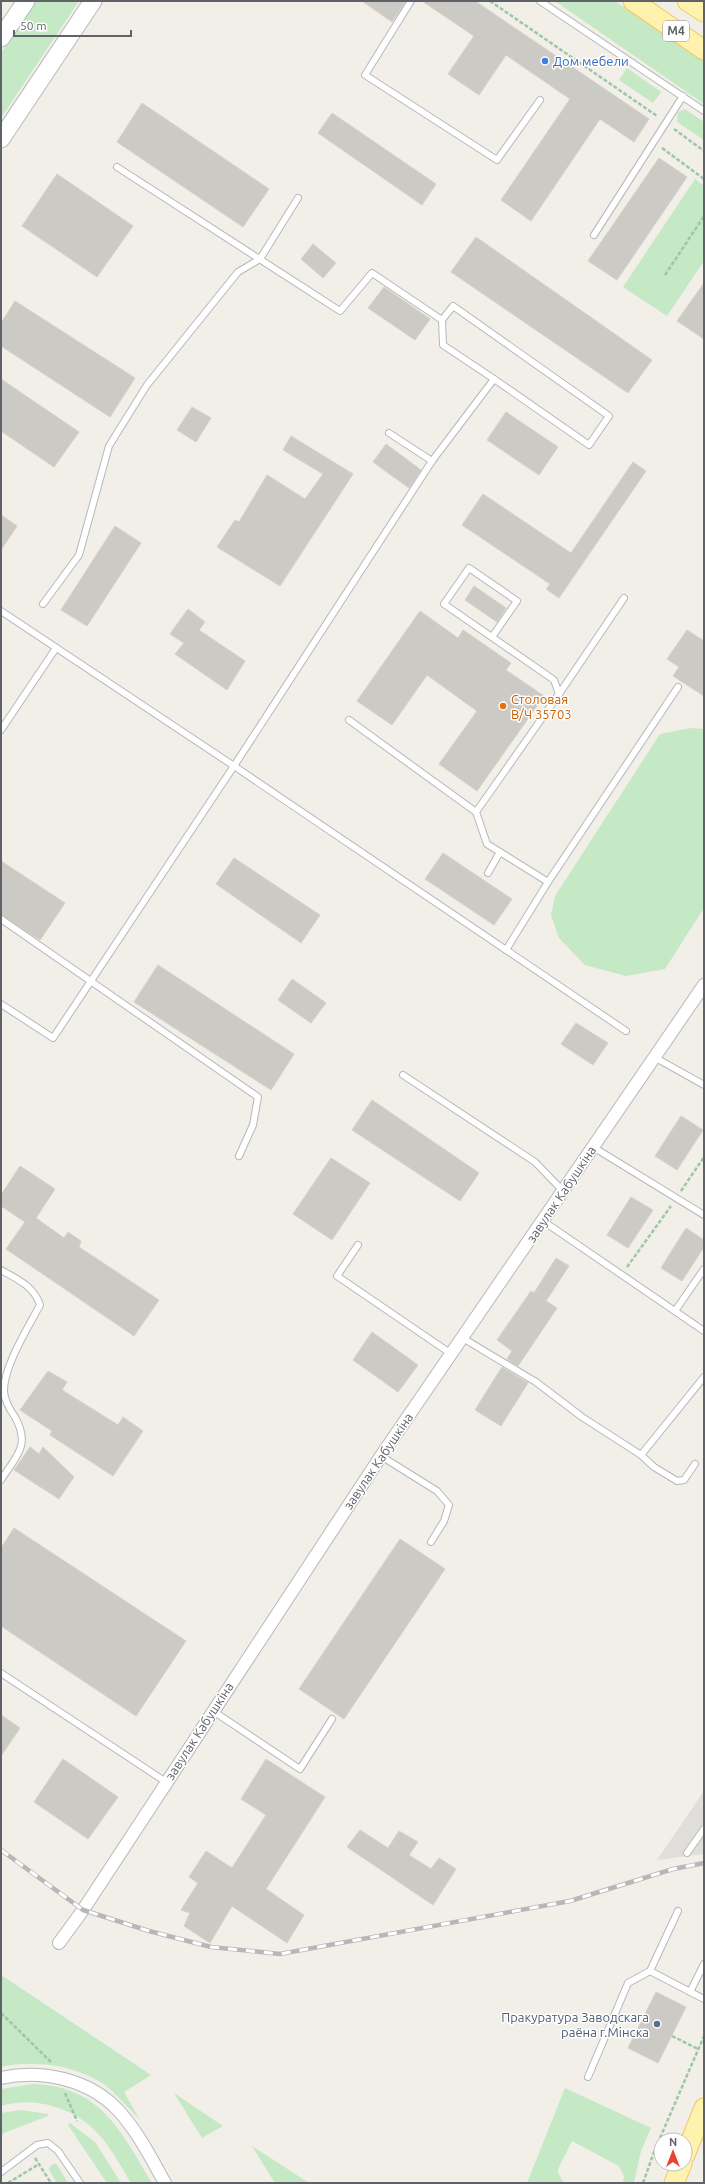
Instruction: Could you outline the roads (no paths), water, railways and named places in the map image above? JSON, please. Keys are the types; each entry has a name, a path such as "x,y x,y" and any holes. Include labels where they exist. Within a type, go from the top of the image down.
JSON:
{"main road":[{"path":"1,38 26,1"},
{"path":"1,139 93,1"},
{"name":"М4","path":"633,1 704,50"},
{"name":"М4","path":"687,1 704,12"},
{"path":"693,2135 704,2108"},
{"path":"674,2183 679,2172"}],"street":[{"name":"завулак Кабушкіна","path":"59,1943 83,1910 212,1711 450,1352 563,1191 704,985"},
{"path":"1,2078 37,2074 58,2078 92,2090 117,2109 145,2149 165,2183"}],"lane":[{"path":"411,1 365,75 497,160 540,100"},
{"path":"540,1 704,111"},
{"path":"594,235 683,96"},
{"path":"117,167 340,311 372,273 442,320"},
{"path":"43,604 79,555 109,446 147,385 238,272 260,259 298,198"},
{"path":"453,306 609,416 589,445 494,379 443,345 442,320 453,306"},
{"path":"1,1004 53,1038 234,766 432,461 494,379"},
{"path":"389,434 432,461"},
{"path":"492,637 517,601 469,568 444,604 554,680 559,694"},
{"path":"476,812 624,598"},
{"path":"1,611 234,766 626,1031"},
{"path":"1,730 56,648"},
{"path":"506,950 548,882 678,687"},
{"path":"349,720 476,812 487,844 548,882"},
{"path":"488,874 500,852"},
{"path":"1,919 92,980 258,1097 253,1125 239,1156"},
{"path":"654,1058 704,1085"},
{"path":"403,1076 535,1162 563,1191"},
{"path":"593,1147 704,1215"},
{"path":"542,1221 704,1331"},
{"path":"358,1245 337,1276 450,1352"},
{"path":"676,1311 704,1269"},
{"path":"1,1270 29,1286 37,1294 40,1305 14,1356 6,1379 4,1392 9,1407 20,1427 23,1446 1,1480"},
{"path":"461,1337 536,1382 582,1417 640,1455 654,1467 677,1480 684,1480 695,1464"},
{"path":"640,1455 704,1377"},
{"path":"381,1456 437,1491 449,1504 444,1521 431,1542"},
{"path":"1,1673 166,1782"},
{"path":"212,1711 300,1768 332,1719"},
{"path":"687,1853 704,1828"},
{"path":"588,2077 628,1982 650,1971 678,1911"},
{"path":"690,1992 704,1964"},
{"path":"650,1971 704,1999"},
{"path":"1,2172 37,2145 48,2143 58,2151 80,2183"}],"railway":[{"path":"1,1850 83,1910 149,1931 211,1947 280,1954 570,1901 673,1869 704,1863"}],"place":[{"name":"Дом мебели","path":"545,61"},
{"name":"Столовая В/Ч 35703","path":"503,706"},
{"name":"Пракуратура Заводскага раёна г.Мінска","path":"657,2024"}]}
